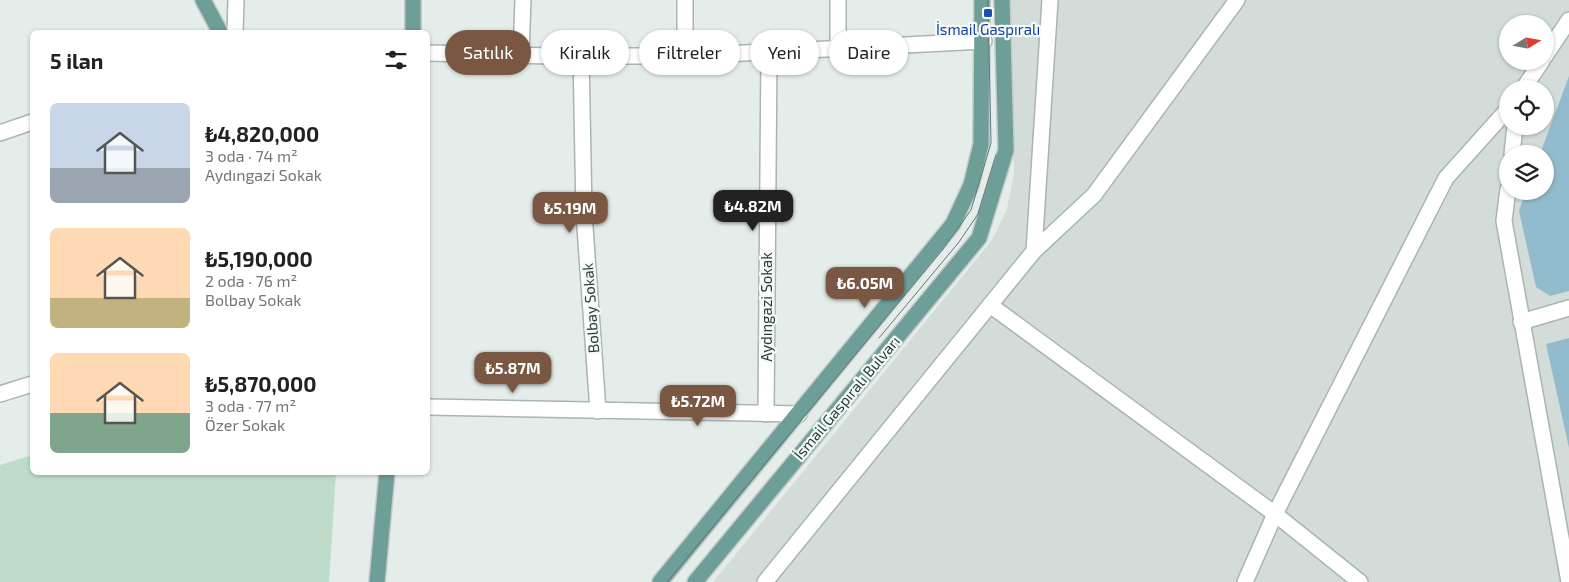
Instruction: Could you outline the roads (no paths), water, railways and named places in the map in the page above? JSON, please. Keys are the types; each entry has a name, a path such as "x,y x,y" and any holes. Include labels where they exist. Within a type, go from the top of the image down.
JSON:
{"main road":[{"path":"203,0 219,30"},
{"path":"413,0 413,30"},
{"path":"660,582 953,224 971,185 981,144 984,41 982,0"},
{"name":"İsmail Gaspıralı Bulvarı","path":"695,582 979,238 1006,150 1002,0"},
{"path":"377,582 388,475"},
{"path":"384,582 388,475"}],"street":[{"path":"235,30 236,0"},
{"path":"522,30 523,0"},
{"path":"685,0 685,30"},
{"path":"838,0 838,30"},
{"path":"1034,252 1050,0"},
{"path":"765,582 1034,252 1094,195 1237,0"},
{"path":"1554,42 1569,20"},
{"path":"908,45 984,41"},
{"path":"430,52 445,53"},
{"name":"Bolbay Sokak","path":"581,75 584,213 598,411"},
{"name":"Aydıngazi Sokak","path":"766,414 769,75"},
{"path":"1245,582 1275,514 1446,178 1499,119"},
{"path":"0,133 30,123"},
{"path":"1507,200 1504,221 1569,582"},
{"path":"990,305 1275,514 1360,582"},
{"path":"1521,322 1569,308"},
{"path":"0,394 30,385"},
{"path":"430,407 799,414"}],"water":[{"path":"1569,76 1569,291 1550,296 1536,287 1519,211 1523,200 1554,200 1554,145 1543,145 1547,135 1554,135 1554,116"},
{"path":"1569,338 1569,448 1546,344"}],"tram line":[{"path":"667,582 943,249 971,210 991,143 988,0"},
{"path":"879,338 959,242 978,214 996,155"}],"place":[{"name":"İsmail Gaspıralı","path":"988,13"}]}
